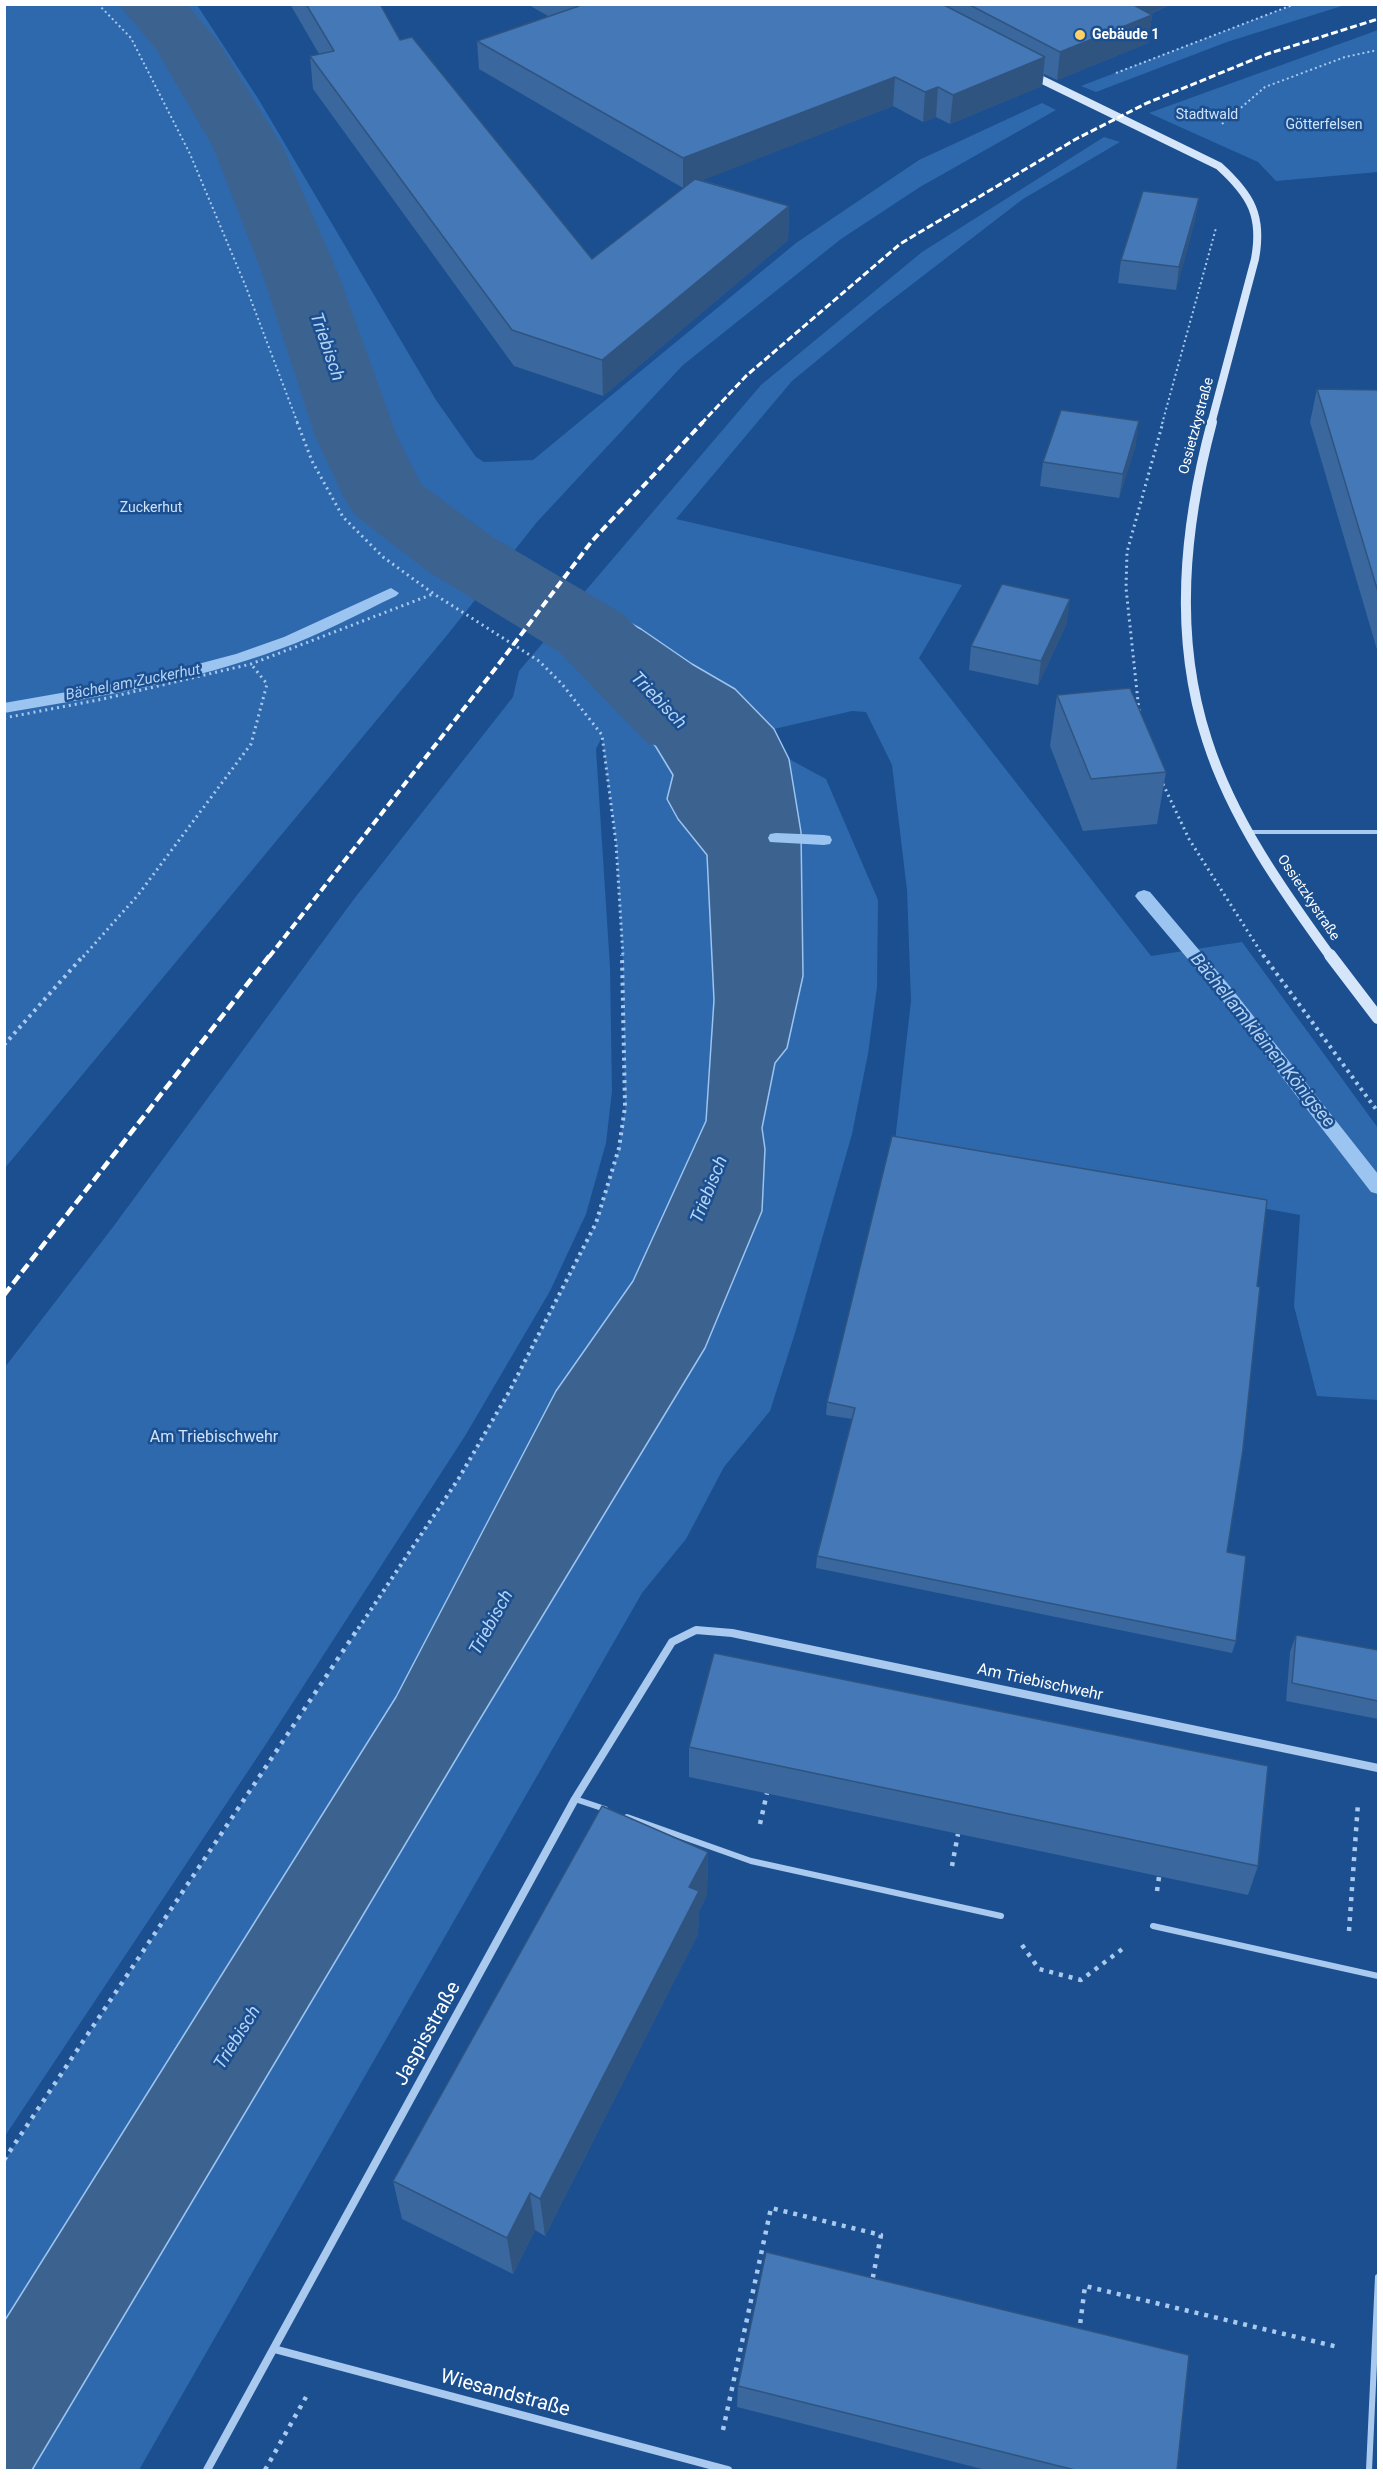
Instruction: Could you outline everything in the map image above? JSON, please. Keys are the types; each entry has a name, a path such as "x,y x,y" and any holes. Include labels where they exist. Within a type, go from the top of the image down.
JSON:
{"main road":[{"name":"Ossietzkystraße","path":"1017,67 1219,166 1233,178 1253,207 1258,222 1255,255 1191,502 1183,573 1187,639 1202,723 1216,764 1251,832 1299,912 1378,1018"}],"street":[{"name":"Am Triebischwehr","path":"696,1630 732,1632 1378,1768"},
{"name":"Jaspisstraße","path":"207,2470 576,1799 672,1642 696,1630"},
{"name":"Wiesandstraße","path":"274,2349 728,2470"}],"lane":[{"path":"1251,832 1378,832"},
{"path":"576,1799 608,1810"},
{"path":"619,1814 751,1861 1001,1916"},
{"path":"1153,1926 1378,1976"},
{"path":"1369,2470 1378,2277"}],"path":[{"path":"4,2160 459,1478 509,1392 596,1223 619,1148 625,1107 623,965 616,843 602,735 562,684 539,661 434,594 383,557 343,517 312,461 246,287 190,154 131,38 98,4"},
{"path":"1066,92 1294,4"},
{"path":"1191,151 1265,87 1345,57 1378,50"},
{"path":"4,718 103,699 251,664 434,594"},
{"path":"4,1045 138,895 251,744 267,684 251,664"},
{"path":"1347,1968 1361,1764"},
{"path":"1001,1916 1039,1969 1081,1980 1153,1926 1159,1877"},
{"path":"715,2467 771,2208 881,2235 871,2290"},
{"path":"1078,2341 1085,2286 1375,2356"},
{"path":"265,2470 326,2363"}],"green space":[{"name":"Zuckerhut","path":"5,4 197,5 259,100 436,400 476,457 484,462 533,460 796,243 919,160 1042,103 1056,110 920,187 841,239 683,365 537,522 448,634 5,1168"},
{"path":"1295,4 1345,5 1227,42 1096,92 1081,86"},
{"name":"Götterfelsen","path":"1378,30 1378,172 1276,181 1258,162 1149,113"},
{"path":"1104,137 1120,142 1023,199 876,312 792,381 676,519 962,585 919,658 1151,956 1242,942 1378,1128 1378,1400 1317,1396 1294,1306 1300,1215 895,1141 911,1001 907,890 892,765 866,712 852,711 774,729 735,689 692,664 641,629 581,596 761,385 922,252"},
{"name":"Am Triebischwehr","path":"552,632 628,710 656,747 673,775 678,819 707,855 714,1000 706,1121 633,1281 556,1391 396,1697 5,2320 5,2160 459,1478 509,1392 596,1223 619,1148 625,1107 623,965 616,843 602,737 596,749 610,967 612,1091 606,1143 586,1214 550,1291 465,1436 266,1744 5,2136 5,1367 113,1227 354,899 513,697 519,671"},
{"path":"789,759 826,779 878,900 877,987 868,1054 852,1134 795,1333 770,1411 724,1467 686,1539 642,1593 139,2470 32,2470 474,1729 705,1348 762,1211 765,1149 762,1128 775,1063 787,1048 803,976 801,832"}],"water":[{"path":"581,596 641,629 692,664 735,689 774,729 789,759 801,832 803,976 787,1048 775,1063 762,1128 765,1149 762,1211 705,1348 474,1729 32,2470 5,2470 5,2320 396,1697 556,1391 633,1281 706,1121 714,1000 707,855 678,819 667,799 673,775 656,747 628,710 552,632"}],"building":[{"path":"306,4 380,4 400,40 412,37 592,259 695,179 789,206 602,360 512,330 310,56 334,51"},
{"path":"576,4 942,4 1045,57 953,95 938,87 925,92 895,77 683,158 477,41 579,6"},
{"name":"Gebäude 1","path":"968,4 1132,4 1152,15 1060,52"},
{"path":"1143,191 1199,198 1179,267 1121,260"},
{"path":"1317,389 1378,390 1378,592"},
{"path":"1061,410 1139,421 1123,474 1043,462"},
{"path":"1002,584 1070,599 1041,661 971,646"},
{"path":"1130,688 1166,772 1091,779 1057,695"},
{"path":"892,1136 1267,1200 1243,1449 1227,1552 1246,1556 1236,1641 817,1556 855,1408 827,1402"},
{"path":"1296,1635 1378,1650 1378,1701 1292,1683"},
{"path":"714,1653 1268,1766 1258,1866 689,1747"},
{"path":"602,1806 708,1852 689,1887 699,1891 540,2199 530,2193 507,2238 393,2181"},
{"path":"766,2252 1189,2355 1177,2470 1075,2470 738,2386"}],"waterway":[{"name":"Triebisch","path":"150,4 184,40 248,147 300,273 356,436 386,498 460,554 591,633 680,723"},
{"name":"Bächel am Zuckerhut","path":"4,708 175,676 242,657 290,640 391,593"},
{"name":"Bächel am kleinen Königsee","path":"776,838 824,840"},
{"name":"Bächel am kleinen Königsee","path":"1144,896 1226,993 1378,1187"}],"railway":[{"path":"701,424 746,376 900,244 1076,139 1147,103 1267,54 1378,19"},
{"path":"269,957 495,669 592,541 703,422"},
{"path":"4,1295 270,955"}],"place":[{"name":"Gebäude 1","path":"1080,35"}],"park label":[{"name":"Stadtwald","path":"1207,115"}]}
